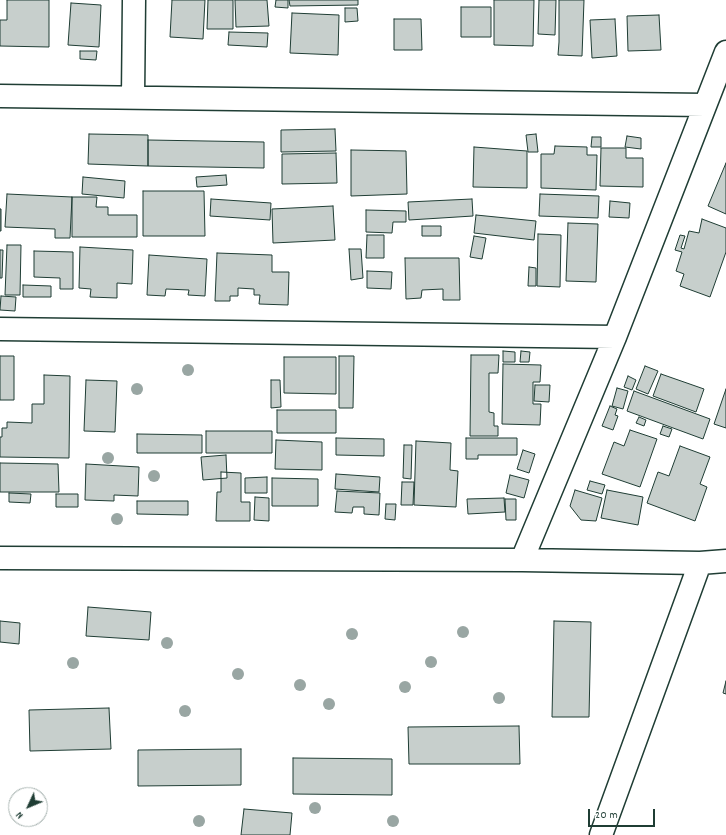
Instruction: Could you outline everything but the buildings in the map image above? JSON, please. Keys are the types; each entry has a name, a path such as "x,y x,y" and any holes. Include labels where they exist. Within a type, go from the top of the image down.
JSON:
{"street":[{"path":"133,97 134,0"},
{"path":"522,560 615,337 726,52"},
{"path":"0,96 705,105"},
{"path":"0,329 615,337"},
{"path":"0,558 522,560 700,563 726,561"},
{"path":"601,835 700,563"}]}
